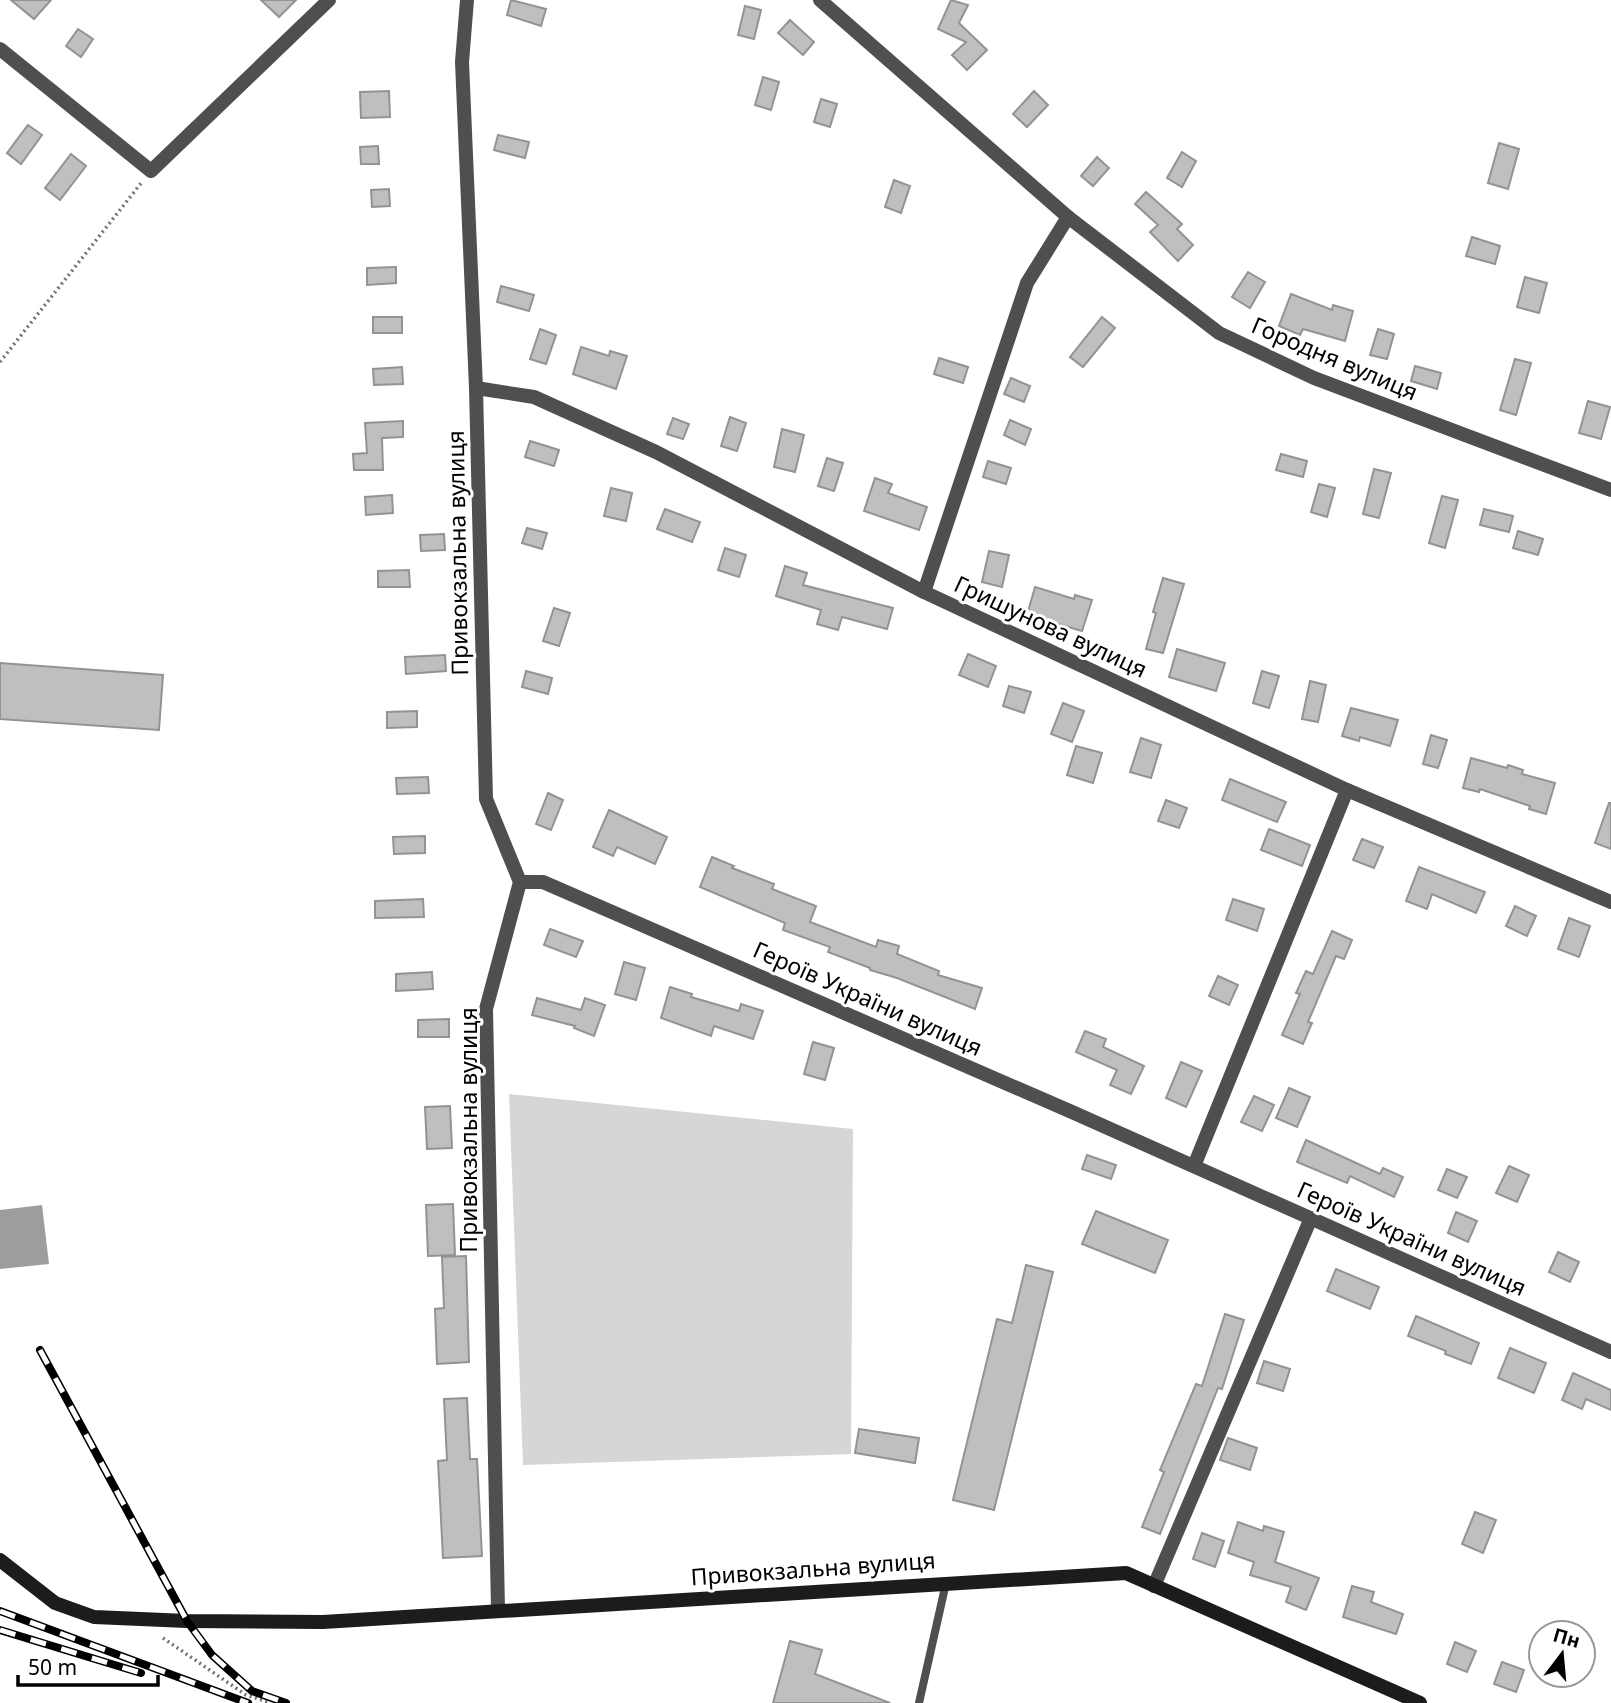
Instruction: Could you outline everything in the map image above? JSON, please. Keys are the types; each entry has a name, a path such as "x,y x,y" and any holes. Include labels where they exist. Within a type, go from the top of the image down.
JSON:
{"street":[{"path":"0,49 151,171 329,0"},
{"name":"Привокзальна вулиця","path":"467,0 462,62 476,388 486,799 520,882 486,1009 498,1610 1126,1573 1404,1699 1420,1703"},
{"name":"Городня вулиця","path":"820,0 1068,217 1219,333 1314,378 1611,490"},
{"path":"925,592 1027,283 1068,217"},
{"name":"Гришунова вулиця","path":"476,388 534,397 656,452 925,592 1347,790 1611,902"},
{"path":"1194,1166 1347,790"},
{"name":"Героїв України вулиця","path":"520,882 543,882 1194,1166 1611,1352"},
{"path":"1154,1586 1311,1218"},
{"path":"0,1560 54,1604 94,1617 323,1622 498,1610"}],"lane":[{"path":"919,1703 946,1583"}],"path":[{"path":"0,362 151,171"},
{"path":"158,1635 246,1695 271,1703"}],"shaded area":[{"path":"509,1094 853,1129 851,1454 523,1465"},
{"path":"42,1205 49,1264 0,1269 0,1210"}],"building":[{"path":"11,0 51,0 34,19"},
{"path":"261,0 296,0 279,17"},
{"path":"511,0 546,9 541,26 507,15"},
{"path":"951,0 968,5 959,23 987,50 967,70 952,55 966,42 938,29"},
{"path":"745,6 761,10 754,39 738,35"},
{"path":"790,20 814,42 803,55 778,33"},
{"path":"78,29 93,39 81,57 66,46"},
{"path":"763,77 779,82 771,110 755,105"},
{"path":"389,91 390,117 361,118 360,92"},
{"path":"1034,91 1048,105 1027,127 1013,114"},
{"path":"821,99 837,104 830,127 814,122"},
{"path":"28,125 42,135 21,164 7,153"},
{"path":"498,135 529,142 525,158 494,150"},
{"path":"1499,143 1519,149 1508,189 1488,183"},
{"path":"378,146 379,164 361,164 360,147"},
{"path":"1182,152 1196,161 1182,187 1167,178"},
{"path":"71,154 86,166 60,200 45,188"},
{"path":"1097,157 1109,168 1093,186 1081,176"},
{"path":"894,180 910,186 901,213 885,207"},
{"path":"389,189 390,206 372,207 371,190"},
{"path":"1146,192 1182,224 1177,229 1193,245 1178,261 1150,232 1158,225 1135,204"},
{"path":"1472,237 1500,246 1495,264 1466,256"},
{"path":"396,267 396,283 367,285 367,268"},
{"path":"1248,272 1265,282 1250,308 1232,297"},
{"path":"1525,277 1547,283 1539,313 1517,307"},
{"path":"501,286 534,295 529,311 497,302"},
{"path":"1291,294 1332,310 1333,305 1353,311 1345,341 1303,329 1300,335 1279,326"},
{"path":"373,317 402,317 402,333 373,333"},
{"path":"1102,317 1115,328 1083,367 1070,357"},
{"path":"540,329 556,335 546,364 530,359"},
{"path":"1378,329 1394,334 1387,359 1370,355"},
{"path":"581,347 609,356 610,351 627,356 616,389 573,374"},
{"path":"939,358 968,367 963,383 934,374"},
{"path":"1515,359 1531,363 1516,415 1500,410"},
{"path":"1415,366 1441,373 1437,389 1411,381"},
{"path":"402,367 403,384 374,385 373,369"},
{"path":"1011,378 1030,386 1024,402 1004,394"},
{"path":"1588,401 1610,407 1601,439 1579,433"},
{"path":"730,417 746,423 737,451 721,446"},
{"path":"673,418 689,424 683,439 667,434"},
{"path":"1010,420 1031,429 1025,445 1004,435"},
{"path":"403,421 403,437 382,438 383,470 354,470 353,454 367,453 365,423"},
{"path":"782,429 804,435 795,472 774,467"},
{"path":"530,441 559,450 554,466 525,457"},
{"path":"1281,454 1307,461 1303,477 1276,470"},
{"path":"827,458 843,463 834,491 818,486"},
{"path":"988,461 1011,468 1006,484 983,477"},
{"path":"1374,469 1391,473 1379,518 1363,514"},
{"path":"875,478 892,484 888,493 927,507 919,530 864,511"},
{"path":"1319,484 1335,488 1327,517 1311,512"},
{"path":"611,488 632,493 626,521 604,516"},
{"path":"392,495 393,513 366,515 365,497"},
{"path":"1442,496 1458,500 1445,548 1429,543"},
{"path":"665,509 700,522 692,542 657,529"},
{"path":"1484,509 1513,516 1509,532 1480,525"},
{"path":"527,528 547,533 542,549 522,543"},
{"path":"1518,531 1543,539 1538,555 1513,548"},
{"path":"444,534 445,550 421,551 420,535"},
{"path":"725,548 746,555 739,577 718,570"},
{"path":"989,551 1009,555 1002,587 982,582"},
{"path":"785,566 807,573 803,585 893,608 887,629 842,617 838,630 817,624 821,610 776,596"},
{"path":"409,570 410,587 378,587 378,571"},
{"path":"1163,578 1184,584 1163,653 1146,649"},
{"path":"1035,587 1074,599 1075,595 1092,600 1082,631 1027,615"},
{"path":"554,608 570,613 559,646 543,641"},
{"path":"1177,649 1225,663 1216,691 1169,677"},
{"path":"968,654 996,666 988,687 959,675"},
{"path":"445,655 446,671 406,674 405,657"},
{"path":"0,663 163,675 159,730 0,719"},
{"path":"526,671 552,678 548,694 522,687"},
{"path":"1262,671 1279,676 1269,708 1253,703"},
{"path":"1310,681 1326,685 1318,722 1302,719"},
{"path":"1009,686 1031,692 1024,713 1003,706"},
{"path":"1063,703 1084,711 1072,742 1051,734"},
{"path":"1351,708 1398,720 1390,746 1360,737 1359,741 1342,736"},
{"path":"417,711 417,727 387,728 387,712"},
{"path":"1431,735 1447,740 1438,768 1423,764"},
{"path":"1141,738 1161,745 1151,778 1130,772"},
{"path":"1076,746 1102,753 1093,783 1067,775"},
{"path":"1471,758 1507,768 1508,765 1523,770 1522,774 1555,783 1546,814 1480,789 1479,792 1463,788"},
{"path":"428,777 429,793 397,794 396,778"},
{"path":"1230,779 1286,802 1277,822 1222,800"},
{"path":"548,793 563,800 551,830 536,824"},
{"path":"1166,800 1187,808 1179,828 1158,821"},
{"path":"1611,803 1611,849 1595,843"},
{"path":"609,810 667,837 655,864 617,847 613,856 593,847"},
{"path":"1269,829 1310,845 1302,866 1261,850"},
{"path":"425,836 425,853 394,854 393,837"},
{"path":"1362,839 1383,847 1374,868 1353,860"},
{"path":"712,857 774,884 772,889 816,906 810,922 876,947 878,940 899,946 897,954 939,971 938,975 982,988 975,1009 828,952 830,947 783,930 785,923 700,887"},
{"path":"1419,867 1485,892 1476,913 1432,894 1427,909 1406,901"},
{"path":"423,899 424,917 375,918 375,901"},
{"path":"1233,899 1264,909 1257,931 1226,920"},
{"path":"1515,906 1536,916 1527,936 1506,926"},
{"path":"1569,918 1590,926 1579,957 1558,949"},
{"path":"550,929 583,941 576,957 544,945"},
{"path":"1332,931 1352,940 1344,959 1336,956 1308,1022 1312,1023 1303,1044 1282,1035 1300,994 1296,993 1306,971 1313,974"},
{"path":"624,962 645,968 636,1000 615,994"},
{"path":"432,972 433,989 396,991 396,974"},
{"path":"1218,976 1238,985 1229,1005 1209,996"},
{"path":"670,987 692,994 691,997 739,1011 741,1004 763,1011 753,1039 714,1026 711,1036 661,1018"},
{"path":"537,998 581,1010 585,998 605,1005 594,1036 574,1028 575,1026 532,1015"},
{"path":"449,1019 449,1037 418,1037 418,1020"},
{"path":"1085,1031 1106,1039 1103,1047 1144,1066 1131,1094 1110,1085 1117,1070 1076,1052"},
{"path":"813,1042 834,1048 825,1080 804,1074"},
{"path":"1181,1062 1202,1071 1186,1107 1166,1098"},
{"path":"1289,1088 1310,1097 1297,1127 1276,1118"},
{"path":"1254,1096 1274,1105 1262,1131 1241,1122"},
{"path":"450,1106 452,1148 427,1149 425,1107"},
{"path":"1306,1140 1380,1174 1383,1168 1403,1177 1394,1197 1350,1176 1347,1183 1297,1162"},
{"path":"1087,1155 1116,1165 1111,1179 1082,1169"},
{"path":"1509,1166 1529,1175 1517,1202 1496,1193"},
{"path":"1447,1169 1467,1177 1457,1198 1438,1190"},
{"path":"453,1204 455,1255 428,1256 426,1205"},
{"path":"1096,1211 1168,1240 1155,1273 1082,1244"},
{"path":"1456,1212 1477,1221 1468,1242 1448,1233"},
{"path":"1558,1252 1579,1262 1570,1282 1549,1272"},
{"path":"466,1256 469,1362 437,1364 435,1309 444,1308 442,1257"},
{"path":"1026,1265 1053,1272 994,1510 953,1500 997,1319 1012,1323"},
{"path":"1336,1269 1379,1287 1370,1309 1327,1291"},
{"path":"1225,1314 1244,1320 1222,1389 1218,1388 1160,1534 1142,1527 1164,1472 1160,1470 1196,1384 1202,1386"},
{"path":"1416,1316 1479,1343 1471,1364 1408,1336"},
{"path":"1510,1348 1546,1363 1534,1393 1498,1378"},
{"path":"1264,1361 1290,1369 1283,1391 1257,1383"},
{"path":"1573,1373 1611,1390 1611,1410 1586,1399 1582,1409 1562,1400"},
{"path":"467,1398 470,1459 477,1459 482,1556 443,1558 438,1461 447,1460 444,1399"},
{"path":"859,1429 919,1438 915,1463 855,1453"},
{"path":"1228,1438 1257,1448 1250,1470 1220,1460"},
{"path":"1475,1512 1496,1520 1483,1553 1462,1544"},
{"path":"1238,1522 1263,1531 1264,1526 1284,1532 1275,1562 1319,1578 1306,1610 1286,1602 1291,1587 1250,1575 1254,1562 1228,1553"},
{"path":"1202,1533 1224,1541 1215,1567 1193,1559"},
{"path":"1352,1586 1374,1592 1371,1602 1403,1614 1396,1634 1343,1617"},
{"path":"790,1641 822,1650 815,1674 890,1703 773,1703"},
{"path":"1455,1642 1476,1651 1467,1672 1447,1664"},
{"path":"1502,1662 1524,1670 1516,1692 1494,1684"}],"railway":[{"path":"40,1350 187,1621 212,1655 252,1691 286,1703"},
{"path":"0,1611 248,1703"},
{"path":"0,1630 141,1673"}]}
